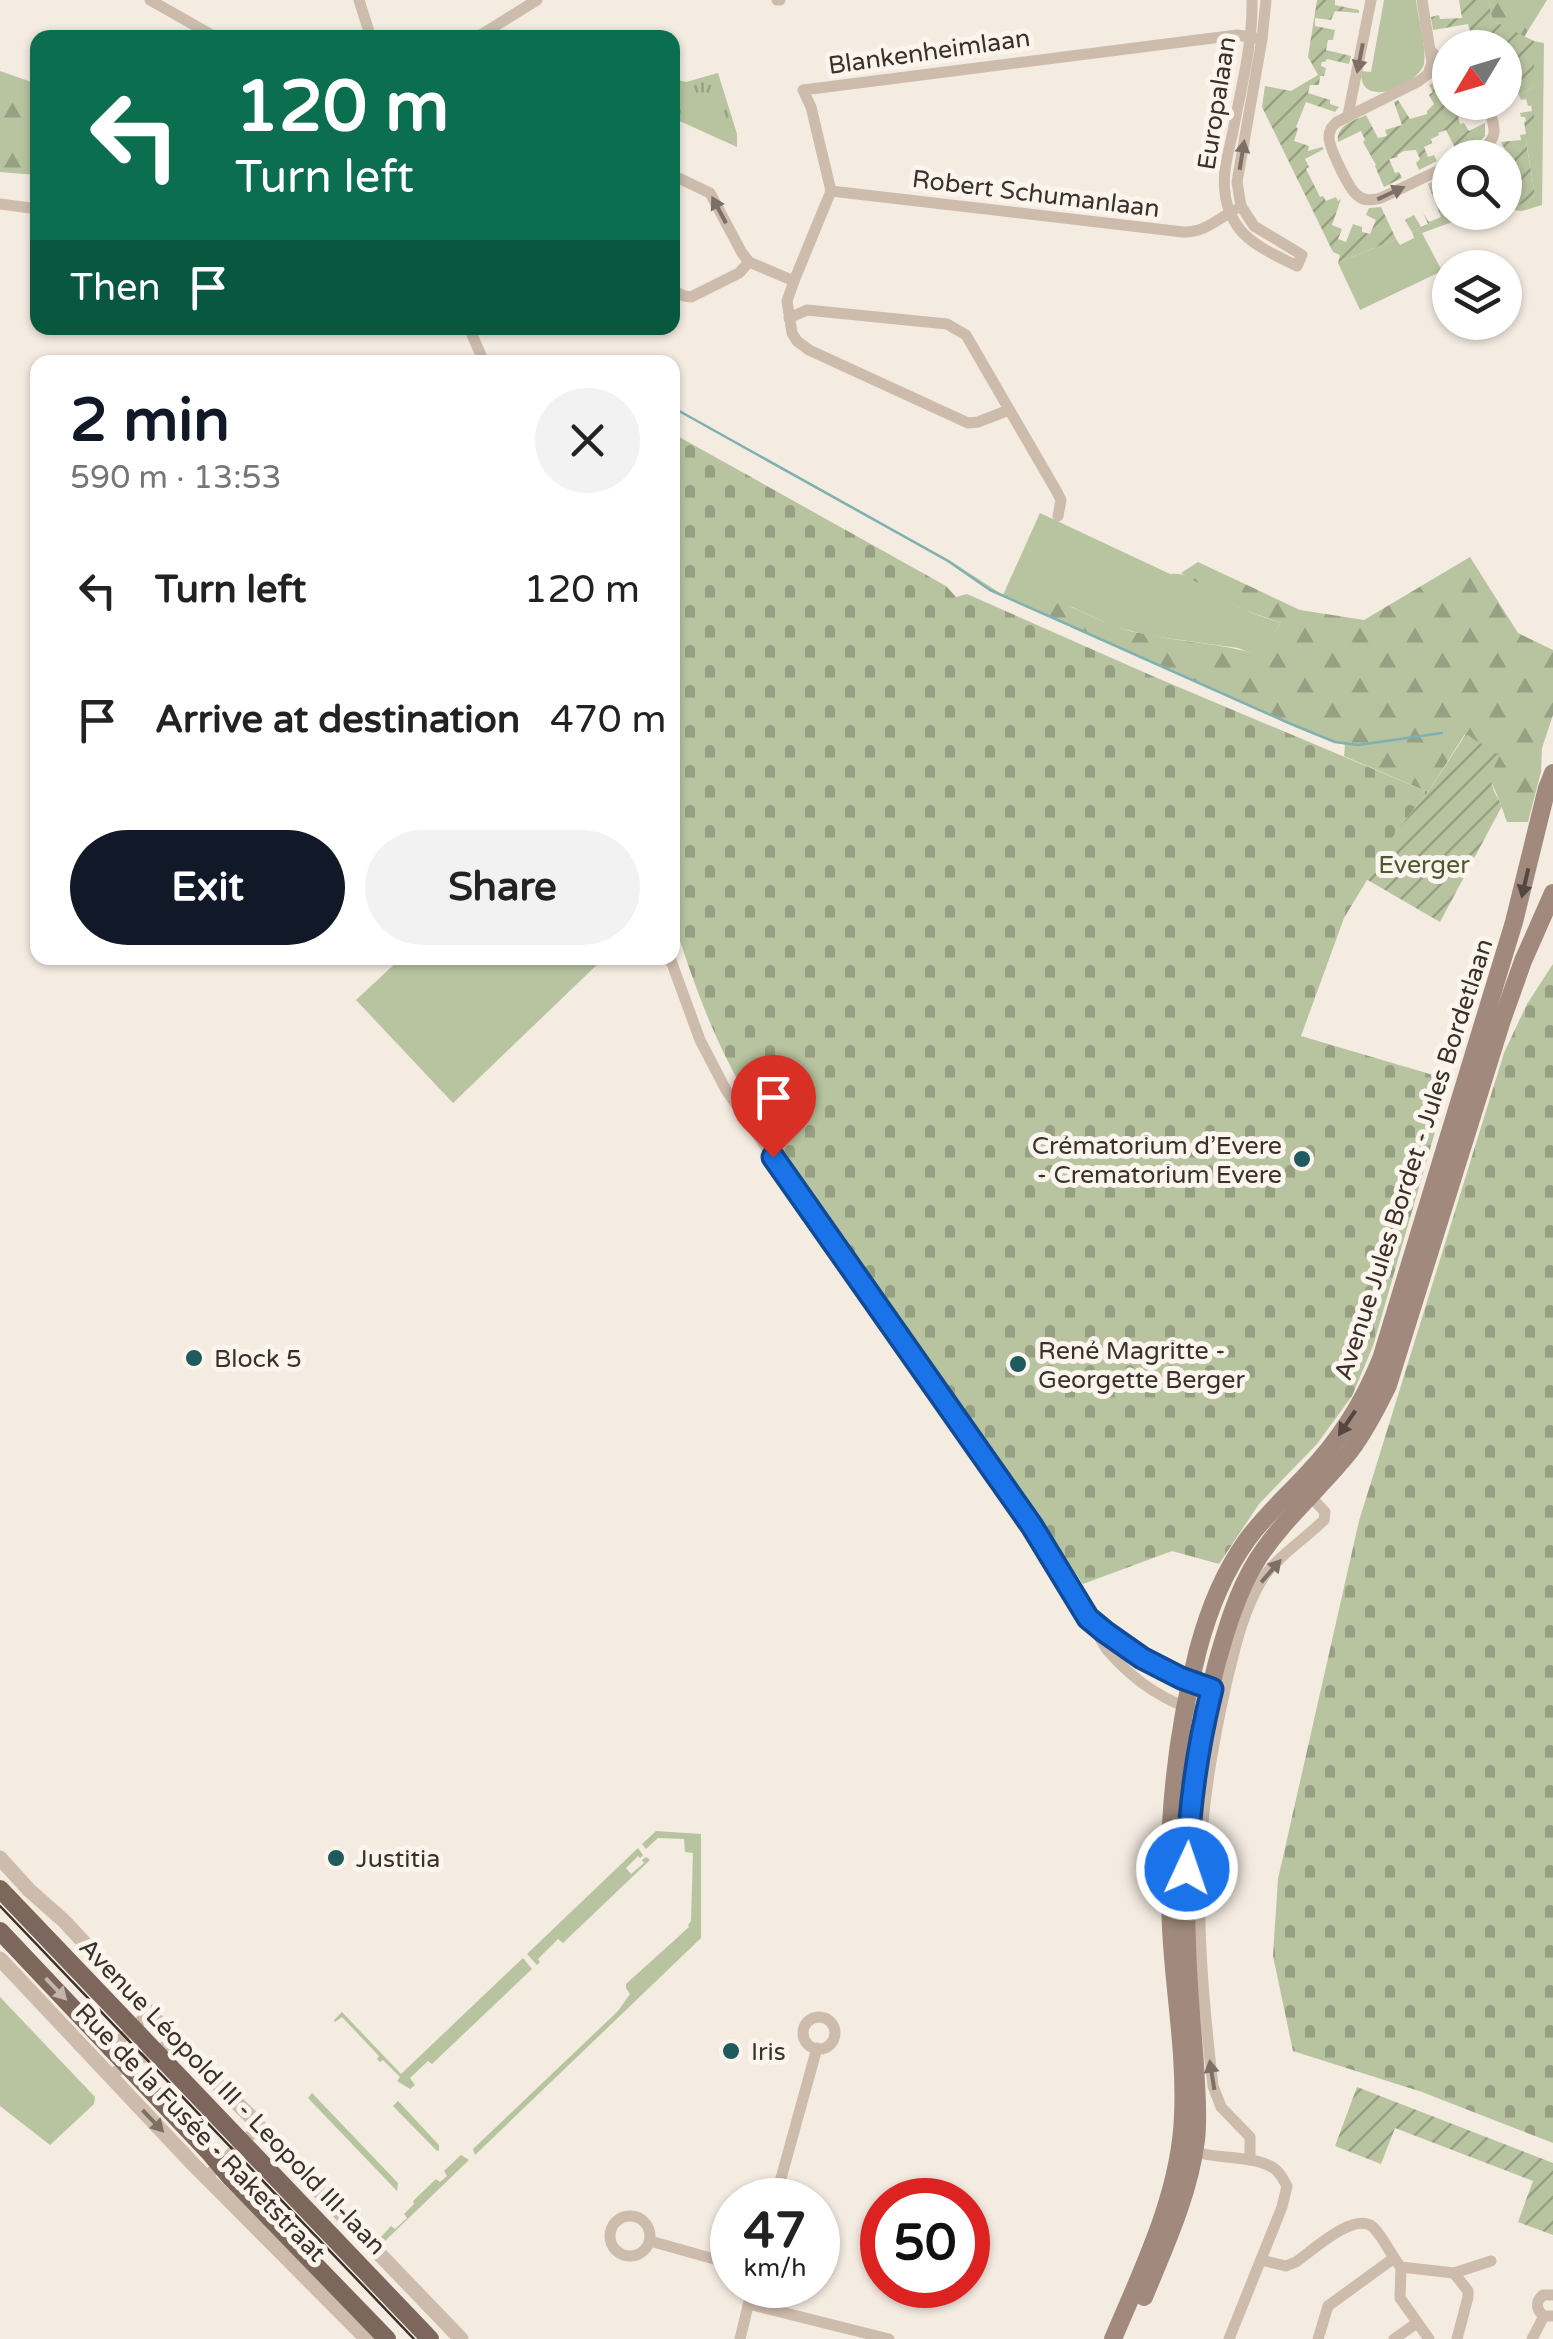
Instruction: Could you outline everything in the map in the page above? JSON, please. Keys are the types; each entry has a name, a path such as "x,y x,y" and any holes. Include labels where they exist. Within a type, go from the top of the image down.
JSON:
{"main road":[{"name":"Avenue Jules Bordet - Jules Bordetlaan","path":"1113,2339 1187,2148 1197,2133 1186,1892 1192,1790 1206,1713 1218,1691 1232,1615 1248,1577 1355,1412 1381,1359 1514,922 1553,773"},
{"name":"Avenue Jules Bordet - Jules Bordetlaan","path":"1126,2339 1182,2202 1187,2148 1171,1931 1170,1844 1187,1708 1205,1628 1227,1574 1245,1543 1263,1520 1351,1449 1388,1386 1502,1020 1522,961 1553,892"},
{"name":"Avenue Léopold III - Leopold III-laan","path":"0,1888 430,2339"},
{"path":"0,1931 112,2063 213,2170 387,2339"}],"street":[{"path":"150,0 203,30"},
{"path":"360,0 369,30"},
{"path":"489,30 537,0"},
{"name":"Europalaan","path":"1252,0 1256,38"},
{"name":"Europalaan","path":"1235,209 1256,38 1266,0"},
{"path":"1348,115 1371,0"},
{"path":"1422,0 1432,63 1428,74 1423,80 1348,115 1333,126 1330,142 1352,188 1361,198 1378,199 1432,173"},
{"name":"Blankenheimlaan","path":"832,191 803,90 1042,58 1237,36 1256,38"},
{"path":"1429,47 1432,51"},
{"path":"680,178 710,193 749,262 794,280"},
{"path":"832,191 788,301 797,341 968,422 1009,410"},
{"name":"Robert Schumanlaan","path":"832,191 1194,233 1235,209"},
{"path":"0,204 30,208"},
{"path":"1235,209 1300,261"},
{"path":"680,293 691,297 739,273 749,262"},
{"path":"789,318 807,310 948,324 966,335 1057,492 1061,500 1058,516"},
{"path":"672,965 690,1017 726,1090 1032,1526 1099,1639 1119,1664 1145,1685 1187,1708 1206,1713"},
{"name":"Avenue Jules Bordet - Jules Bordetlaan","path":"1250,2160 1250,2138 1222,2107 1212,2086 1200,1941 1200,1871 1218,1691 1266,1574 1324,1520 1325,1512 1304,1489"},
{"path":"1088,1618 1142,1658 1192,1683 1218,1691"},
{"path":"0,1858 462,2339"},
{"path":"57,1948 98,1958"},
{"name":"Rue de la Fusée - Raketstraat","path":"0,1960 112,2063"},
{"path":"112,2063 133,2028 149,2013"},
{"path":"112,2063 176,2041"},
{"path":"781,2178 817,2048"},
{"path":"190,2057 192,2088"},
{"path":"213,2170 260,2127"},
{"path":"1187,2148 1277,2169 1287,2186 1229,2339"},
{"name":"Rue de la Fusée - Raketstraat","path":"213,2170 367,2339"},
{"path":"1261,2260 1286,2266 1353,2223 1364,2223 1373,2228 1397,2263 1400,2298 1427,2337 1445,2339 1457,2337 1468,2298 1468,2291 1454,2273"},
{"path":"650,2241 710,2258"},
{"path":"1318,2339 1328,2306 1397,2263 1454,2273 1491,2261"},
{"path":"1532,2339 1548,2316 1538,2312 1538,2300 1544,2295 1553,2296"},
{"path":"740,2339 748,2308"},
{"path":"765,2308 888,2339"},
{"path":"1394,2339 1417,2322"}],"green space":[{"path":"1317,0 1335,0 1335,5 1359,13 1335,11 1331,20 1315,18 1315,26 1335,30 1326,50 1351,56 1349,64 1327,59 1322,62 1321,66 1326,68 1324,76 1320,76 1319,85 1310,85 1308,93 1339,107 1335,112 1306,102 1294,141 1309,146 1308,151 1324,149 1305,159 1309,167 1306,169 1320,197 1326,201 1341,199 1332,225 1342,229 1338,239 1346,242 1353,224 1370,234 1376,220 1366,215 1369,208 1381,207 1396,239 1338,263 1340,255 1333,252 1262,107 1265,86 1291,91 1318,75 1308,57"},
{"path":"1384,0 1416,0 1425,57 1413,78 1380,92 1363,84 1361,71 1371,72"},
{"path":"1459,0 1489,0 1492,20 1512,30 1470,30 1468,24 1433,30 1431,17 1462,18"},
{"path":"1489,0 1547,0 1524,37 1522,30 1511,30 1492,20"},
{"path":"1522,35 1534,41 1534,87 1522,93"},
{"path":"1534,41 1544,43 1542,205 1522,211 1522,202 1535,196 1526,140 1534,139 1534,105 1528,106 1526,99 1522,100 1522,93 1534,87"},
{"path":"0,71 30,82 30,174 0,172"},
{"path":"718,73 737,134 737,147 680,121 680,81"},
{"path":"1398,100 1410,119 1432,106 1432,120 1459,120 1469,131 1485,123 1485,136 1481,140 1451,140 1446,130 1438,133 1424,147 1428,157 1432,156 1432,164 1419,170 1416,150 1404,151 1389,159 1402,178 1384,187 1361,131 1338,142 1346,124 1366,115 1378,138 1387,136 1385,130 1402,125 1394,102"},
{"path":"1534,104 1534,139 1526,141 1535,196 1522,203 1520,135 1526,134 1526,121 1522,113 1532,111"},
{"path":"1423,213 1432,221 1432,223 1412,232 1405,220 1414,215 1421,227 1428,224"},
{"path":"1432,222 1432,229 1422,233 1432,252 1432,276 1360,310 1338,263 1396,239 1400,245 1414,238 1412,232"},
{"path":"680,410 949,560 1003,595 1040,513 1170,574 1198,581 1243,609 1281,623 1258,656 1238,648 1115,627 1072,607 1031,602 1028,608 990,590 948,561"},
{"path":"680,437 946,586 956,597 967,594 1428,792 1398,829 1344,918 1301,1036 1450,1080 1373,1346 1352,1396 1317,1444 1259,1504 1219,1564 1172,1551 1083,1584 751,1103 697,991 680,940"},
{"path":"1470,557 1518,633 1553,650 1553,715 1542,748 1541,772 1528,822 1507,822 1489,777 1465,734 1428,792 1344,756 1345,745 1028,606 1031,602 1054,603 1131,631 1258,655 1281,623 1244,610 1181,573 1198,562 1300,610 1364,620"},
{"name":"Everger","path":"1466,734 1500,756 1491,781 1502,806 1440,922 1366,879"},
{"path":"1553,964 1553,2143 1422,2092 1293,2051 1273,1956 1278,1879 1359,1521 1504,1053 1527,1004"},
{"path":"394,965 597,965 453,1103 356,1000"},
{"path":"656,1831 701,1834 701,1938 475,2155 473,2149 618,2011 630,1994 626,1984 689,1927 693,1853 685,1852 684,1839 658,1838 646,1849 642,1844"},
{"path":"638,1848 643,1855 626,1868 631,1874 646,1857 650,1860 563,1943 558,1939 537,1965 527,1954"},
{"path":"523,1958 532,1969 432,2064 428,2061 410,2078 415,2085 410,2089 397,2081 400,2077 377,2059 379,2056 342,2017 334,2020 342,2012 401,2074"},
{"path":"0,1997 95,2097 94,2104 50,2145 0,2106"},
{"path":"1357,2087 1553,2163 1553,2235 1518,2222 1533,2181 1395,2128 1381,2164 1335,2146"},
{"path":"312,2093 398,2183 397,2191 308,2098"},
{"path":"398,2101 439,2145 439,2151 393,2106"},
{"path":"461,2155 469,2160 385,2241 381,2237 407,2218 404,2214 413,2201 436,2179 440,2182 447,2176 444,2171"}],"waterway":[{"path":"680,411 948,561 990,590 1069,625"},
{"path":"1071,626 1335,742 1358,745 1442,733"}],"tram line":[{"path":"0,1906 414,2339"}],"place":[{"name":"Crématorium d’Evere - Crematorium Evere","path":"1302,1159"},
{"name":"Block 5","path":"194,1358"},
{"name":"René Magritte - Georgette Berger","path":"1018,1364"},
{"name":"Justitia","path":"336,1858"},
{"name":"Iris","path":"731,2051"}],"route":[{"path":"773,1157 1032,1526 1088,1618 1142,1658 1212,1689 1192,1790 1187,1869"}]}
